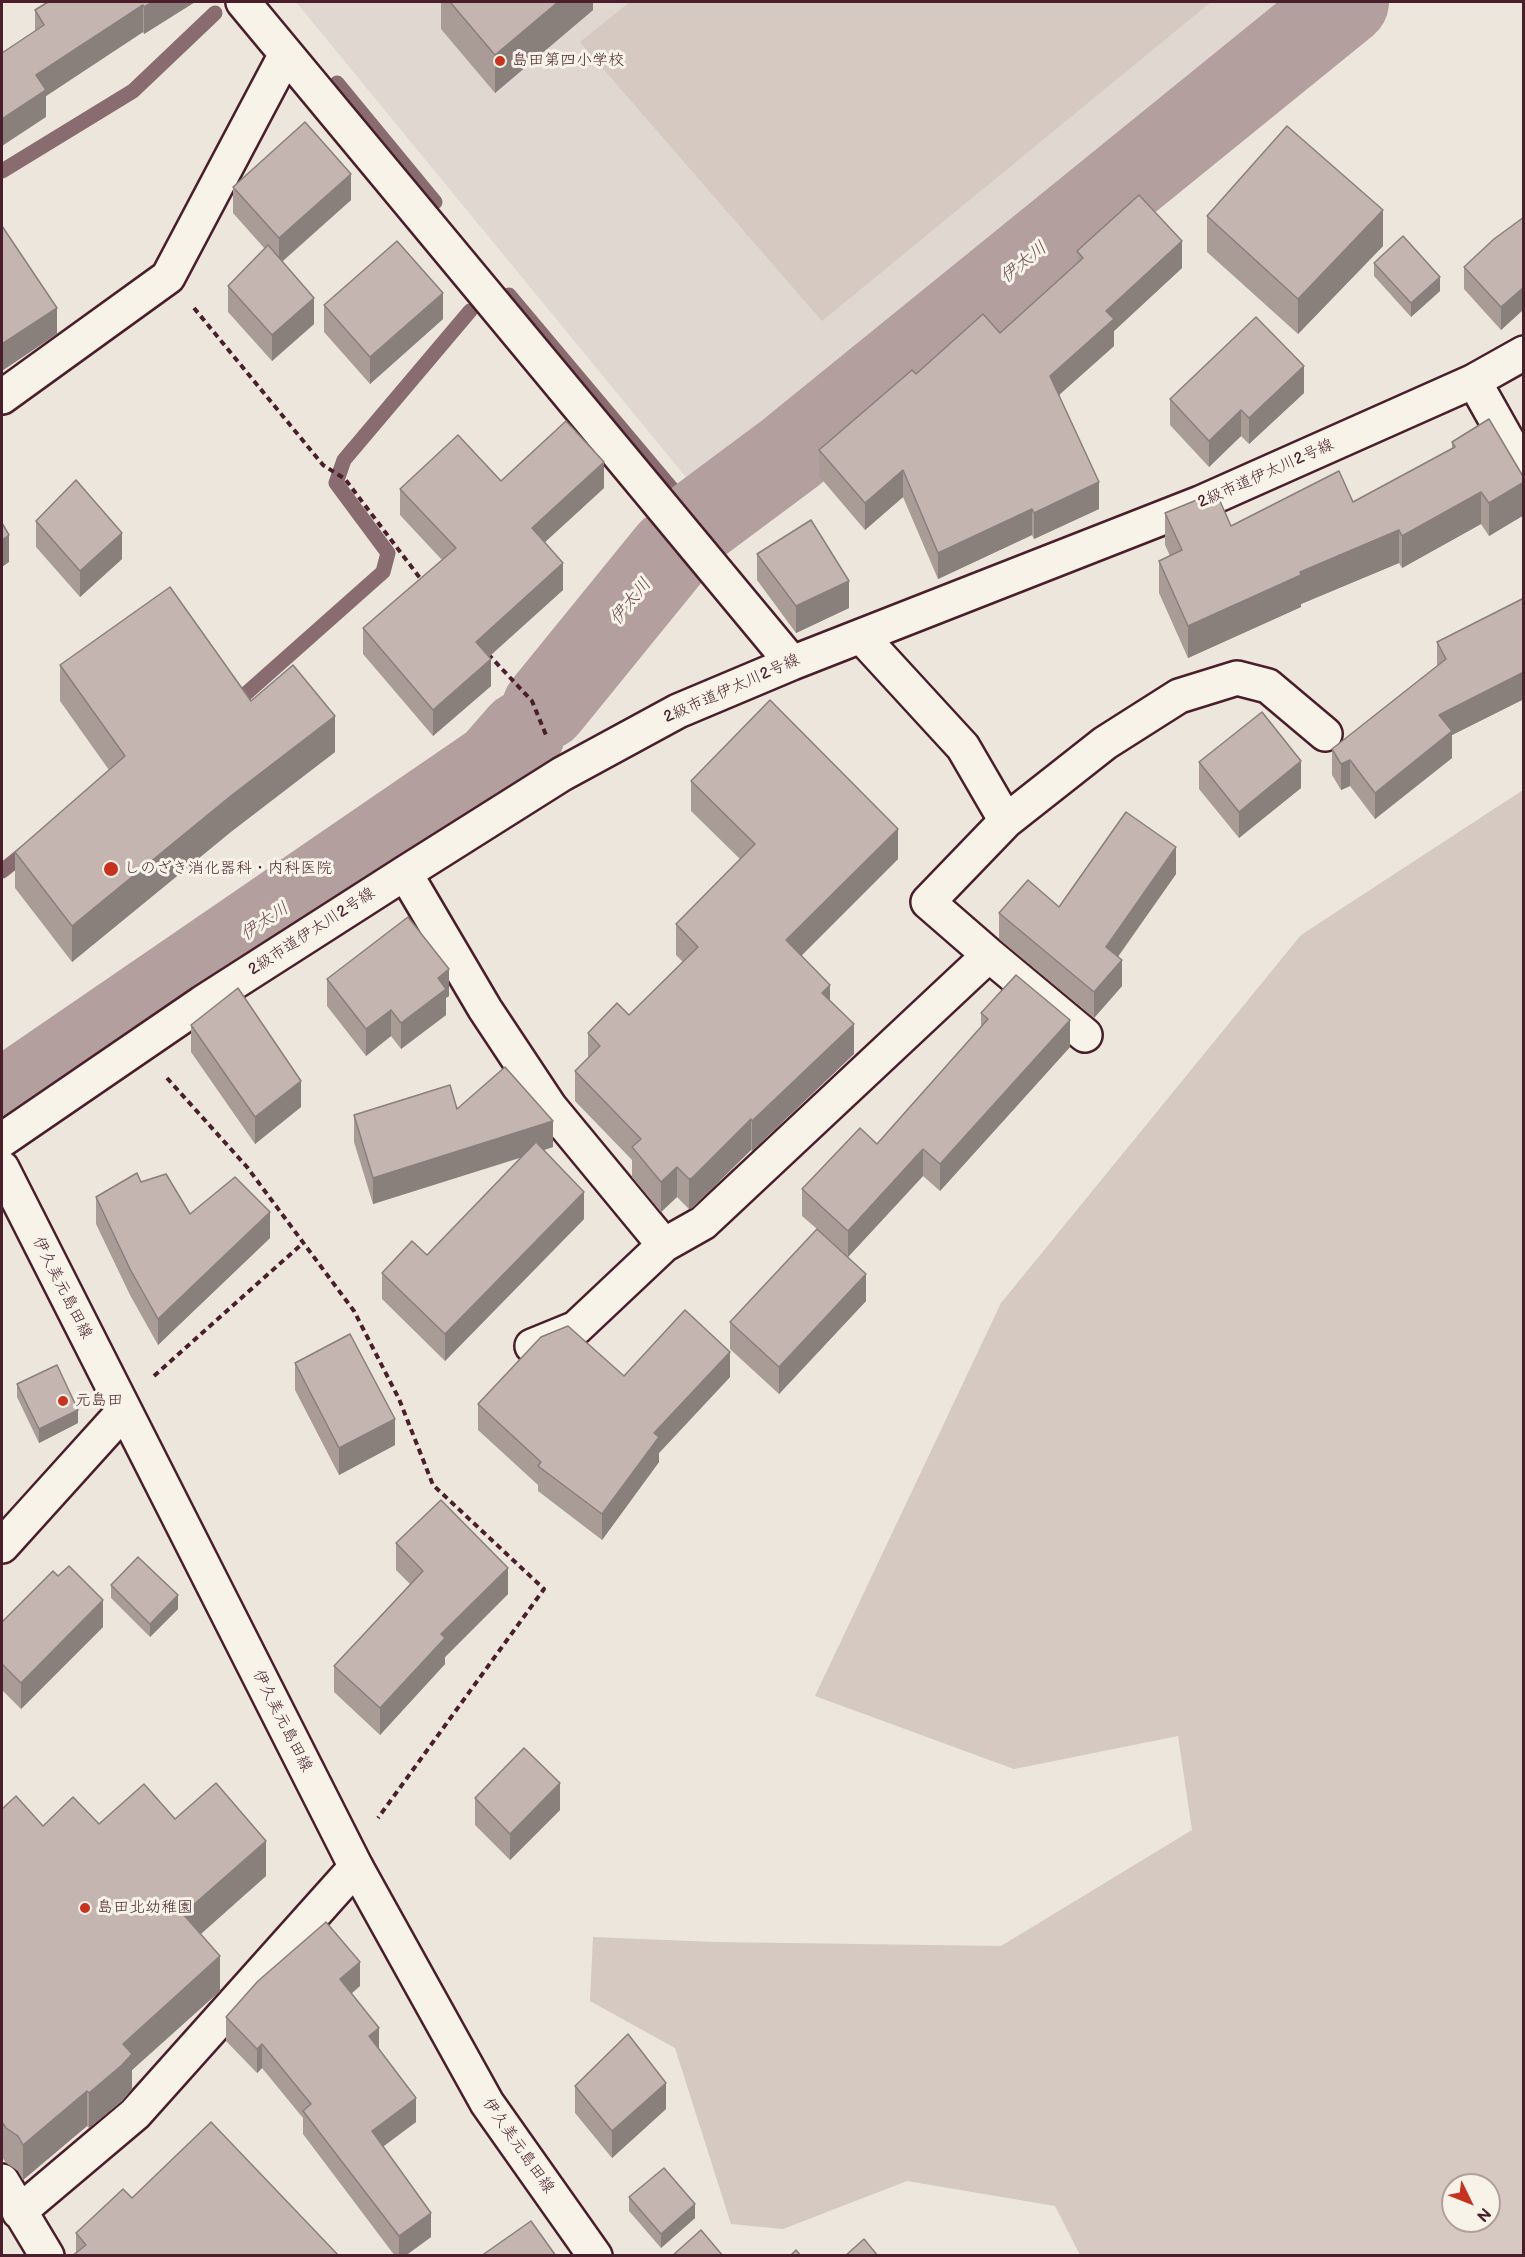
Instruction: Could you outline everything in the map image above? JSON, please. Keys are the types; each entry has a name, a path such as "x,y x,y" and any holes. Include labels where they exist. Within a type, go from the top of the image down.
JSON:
{"street":[{"path":"243,2 792,663"},
{"path":"2,396 168,277 286,54"},
{"name":"2級市道伊太川2号線","path":"2,1140 202,1002 405,873 562,774 678,711 792,663 1200,503 1474,381 1524,353"},
{"path":"1474,381 1524,470"},
{"path":"861,636 963,747 1006,820"},
{"path":"1085,1035 928,902 1006,820 1105,743 1179,696 1237,678 1268,686 1325,734"},
{"path":"405,873 485,1009 550,1107 664,1245"},
{"path":"532,1346 576,1328 664,1245 703,1223 989,955"},
{"name":"伊久美元島田線","path":"2,1168 354,1862 487,2103 595,2256"},
{"path":"2,1546 124,1412"},
{"path":"19,2212 135,2114 354,1862"},
{"path":"2,2181 47,2256"}],"path":[{"path":"168,277 323,465 345,479 429,590"},
{"path":"484,650 532,701 562,774"},
{"path":"139,1046 247,1167 354,1311 399,1399 433,1485 544,1589 354,1862"},
{"path":"124,1412 145,1384 303,1243"}],"shaded area":[{"path":"296,2 1302,2 699,493"},
{"path":"630,2 1211,2 822,321 580,42"},
{"path":"1523,790 1523,2255 1080,2255 1055,2206 907,2181 783,2229 731,2224 675,2048 590,2001 593,1937 714,1942 1001,1946 1192,1830 1178,1736 1014,1769 815,1696 1001,1303 1301,935"}],"building":[{"path":"48,2 153,2 144,7 143,5 36,75 46,90 2,119 2,53 44,25 35,10"},
{"path":"450,2 558,2 495,55"},
{"path":"305,122 351,174 279,238 233,187"},
{"path":"1287,126 1383,210 1298,299 1207,216"},
{"path":"1139,195 1182,241 1106,311 1114,319 1050,376 1099,482 1034,513 1032,509 938,553 903,470 865,503 819,450 912,370 916,374 983,314 1000,333 1083,258 1077,251"},
{"path":"1524,217 1524,287 1501,307 1464,267 1494,239"},
{"path":"2,226 57,308 2,344"},
{"path":"1403,236 1440,277 1411,303 1374,263"},
{"path":"397,241 443,293 370,357 324,305"},
{"path":"268,245 314,298 272,335 228,286"},
{"path":"1256,317 1304,366 1249,418 1241,410 1209,441 1170,399"},
{"path":"1489,419 1524,478 1524,482 1489,503 1481,492 1402,536 1399,530 1300,572 1301,575 1188,626 1159,561 1182,550 1165,513 1216,492 1231,526 1339,471 1353,502 1455,447 1452,442"},
{"path":"566,421 604,462 532,528 563,563 476,642 491,659 433,710 363,628 456,548 400,489 458,435 501,481"},
{"path":"76,480 122,533 80,571 36,521"},
{"path":"811,520 849,581 796,606 757,554"},
{"path":"2,523 9,535 2,540"},
{"path":"170,587 251,701 293,665 335,716 232,795 72,926 15,852 125,756 60,665"},
{"path":"1524,598 1524,672 1439,715 1452,731 1375,793 1350,760 1341,764 1332,749 1446,659 1437,642"},
{"path":"770,700 898,829 786,940 830,985 822,993 854,1024 752,1121 751,1119 692,1178 689,1179 677,1167 661,1182 632,1147 641,1139 575,1071 600,1046 588,1033 617,1003 629,1015 698,947 676,924 755,844 691,781"},
{"path":"1262,712 1301,761 1239,812 1199,762"},
{"path":"1126,812 1176,847 1106,947 1122,960 1094,992 999,913 1028,880 1059,907"},
{"path":"408,917 449,969 438,978 446,989 401,1023 391,1010 366,1029 327,979"},
{"path":"1016,975 1070,1020 940,1164 923,1149 848,1231 802,1189 860,1128 877,1144 988,1019 981,1013"},
{"path":"238,988 301,1081 255,1117 191,1025"},
{"path":"505,1067 553,1121 373,1178 354,1115 450,1085 457,1109"},
{"path":"536,1142 584,1192 445,1334 382,1273 412,1241 427,1255"},
{"path":"137,1173 141,1182 166,1174 190,1214 235,1177 270,1212 158,1319 130,1269 96,1197"},
{"path":"817,1229 866,1274 779,1367 730,1322"},
{"path":"685,1310 730,1352 654,1433 659,1437 602,1514 538,1466 541,1462 478,1404 541,1337 568,1326 624,1376"},
{"path":"350,1334 395,1419 339,1448 295,1363"},
{"path":"57,1365 78,1410 39,1429 17,1384"},
{"path":"441,1500 508,1568 441,1634 445,1638 380,1708 334,1666 423,1571 396,1543"},
{"path":"138,1557 178,1595 150,1624 111,1585"},
{"path":"69,1566 103,1600 21,1683 2,1664 2,1622 53,1571 58,1576"},
{"path":"524,1748 560,1783 510,1834 475,1798"},
{"path":"216,1783 266,1841 183,1914 220,1956 123,2044 132,2054 122,2065 23,2145 18,2136 6,2128 2,2122 2,1809 16,1796 43,1826 73,1797 99,1824 144,1784 175,1819"},
{"path":"326,1922 360,1962 340,1979 379,2028 369,2036 416,2098 372,2131 431,2213 399,2236 303,2111 311,2104 262,2044 257,2049 226,2017 258,1981"},
{"path":"628,2034 666,2083 612,2131 575,2086"},
{"path":"211,2122 339,2256 72,2256 86,2245 76,2233 123,2189 132,2198"},
{"path":"664,2168 695,2204 661,2234 629,2197"},
{"path":"531,2221 556,2256 481,2256"},
{"path":"701,2230 723,2256 672,2256"},
{"path":"864,2239 878,2256 845,2256"},
{"path":"796,2250 801,2256 790,2256"}],"waterway":[{"name":"伊太川","path":"699,521 789,454 1346,2"},
{"path":"2,171 133,91 215,13"},
{"path":"337,83 435,202"},
{"path":"509,295 699,521"},
{"path":"232,706 383,572 388,553 336,483 344,460 470,311"},
{"name":"伊太川","path":"545,707 671,552"},
{"name":"伊太川","path":"2,1103 495,765 522,734"},
{"path":"2,871 31,848"}],"place":[{"name":"島田第四小学校","path":"500,61"},
{"name":"しのざき消化器科・内科医院","path":"111,869"},
{"name":"元島田","path":"63,1401"},
{"name":"島田北幼稚園","path":"85,1908"}]}
